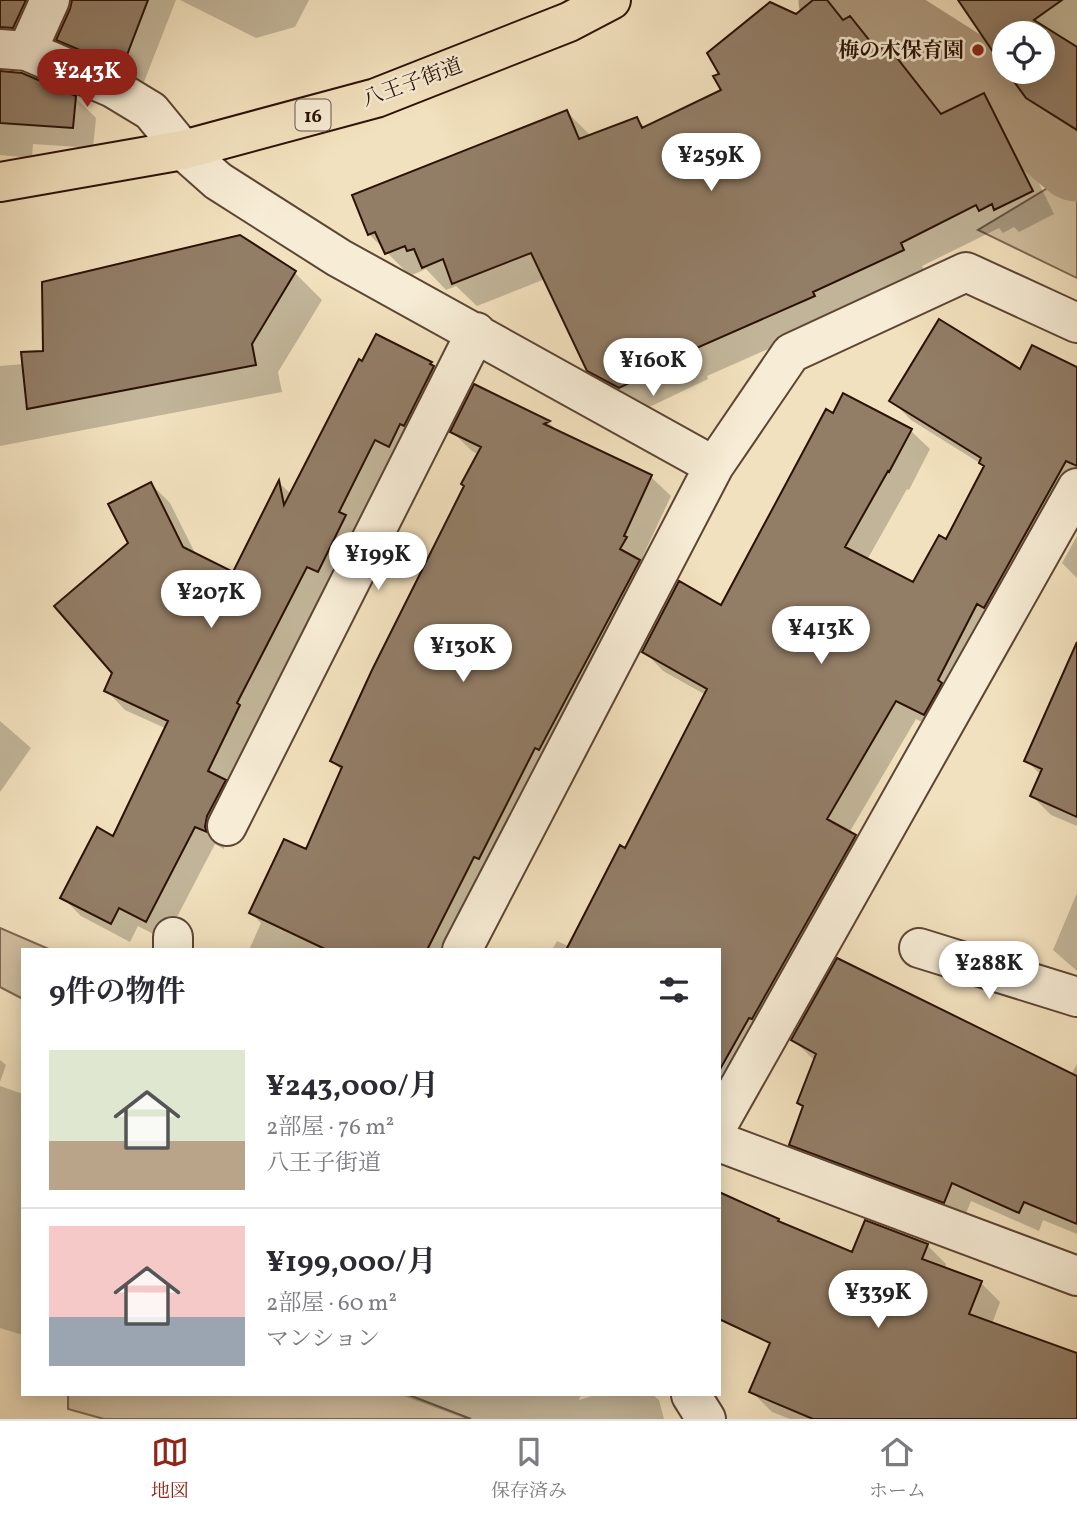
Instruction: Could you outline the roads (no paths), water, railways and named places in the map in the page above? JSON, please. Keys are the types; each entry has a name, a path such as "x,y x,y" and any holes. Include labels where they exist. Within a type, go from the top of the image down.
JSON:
{"highway":[{"name":"八王子街道","path":"0,183 183,150 376,98 569,22 611,0"}],"street":[{"path":"50,0 14,50 114,88 151,111 183,150 218,181 339,258 713,466"},
{"path":"463,948 713,466 791,353 966,272 1077,323"},
{"path":"227,826 476,332"},
{"path":"721,1120 844,917 1077,488"},
{"path":"919,948 1077,997"},
{"path":"721,1143 1077,1276"},
{"path":"692,1396 706,1419"}],"waterway":[{"path":"843,0 1039,125 1077,157"}],"place":[{"name":"梅の木保育園","path":"978,50"}]}
